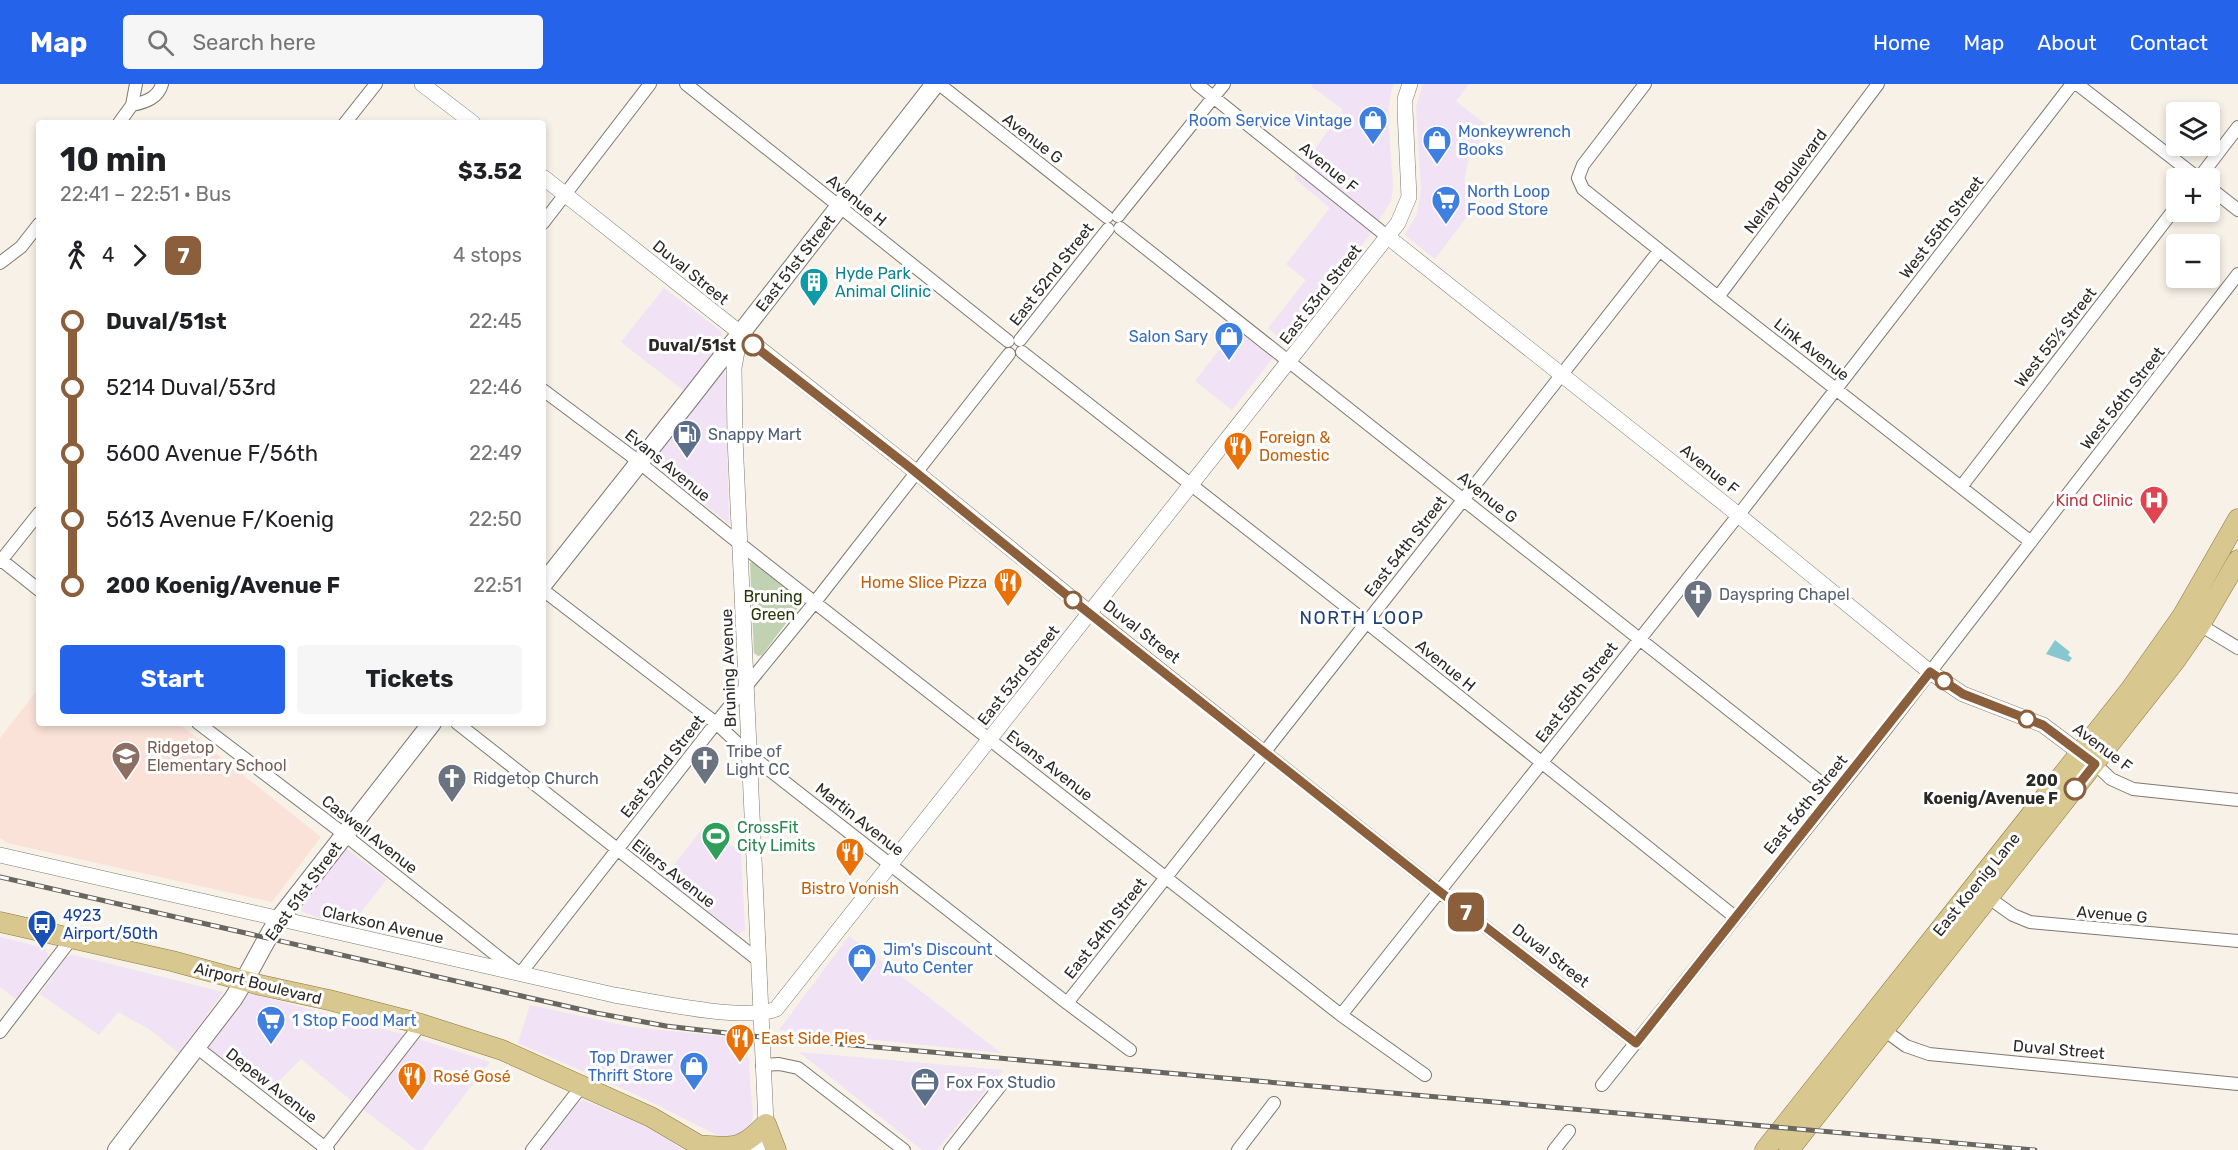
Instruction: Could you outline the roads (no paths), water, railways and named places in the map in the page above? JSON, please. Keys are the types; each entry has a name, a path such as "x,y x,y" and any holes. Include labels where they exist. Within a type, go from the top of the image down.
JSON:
{"main road":[{"name":"East 51st Street","path":"546,580 937,84"},
{"name":"East Koenig Lane","path":"1789,1150 1989,898 2087,759 2130,690 2183,615 2238,519"},
{"name":"East Koenig Lane","path":"1765,1150 2087,759 2175,661 2200,625 2238,560"},
{"name":"East 51st Street","path":"117,1150 245,981 279,919 430,726"},
{"name":"Airport Boulevard","path":"0,922 421,1024 502,1050 651,1117 702,1147"},
{"path":"702,1147 743,1146 752,1140 766,1124 776,1150"}],"street":[{"path":"121,120 132,105 136,84"},
{"path":"132,105 155,97 162,84"},
{"path":"347,120 376,84"},
{"path":"422,84 469,120"},
{"path":"546,219 650,84"},
{"name":"Avenue H","path":"686,84 1735,917"},
{"name":"Avenue G","path":"937,84 1464,498 1834,793"},
{"name":"Avenue F","path":"1197,84 1738,515 1930,672 1963,694 2043,725 2111,779 2133,789 2238,800"},
{"name":"East 52nd Street","path":"520,974 716,723 815,602 1224,84"},
{"name":"East 53rd Street","path":"760,1012 776,1009 1388,237 1405,211 1409,197 1405,99 1410,84"},
{"name":"Link Avenue","path":"1645,84 1582,165 1578,178 1583,189 2031,542"},
{"name":"Nelray Boulevard","path":"1718,297 1878,84"},
{"path":"2074,84 2185,168"},
{"name":"West 55th Street","path":"1836,389 2074,84"},
{"path":"2206,168 2238,127"},
{"name":"Duval Street","path":"546,179 1439,891 1636,1043"},
{"path":"2220,196 2238,210"},
{"name":"West 55½ Street","path":"1960,487 2166,220"},
{"path":"0,264 21,247 36,228"},
{"name":"East 54th Street","path":"1067,1003 1659,251"},
{"name":"West 56th Street","path":"2031,542 2238,274"},
{"name":"Bruning Avenue","path":"740,334 734,368 762,1065"},
{"name":"East 55th Street","path":"1341,1015 1836,389"},
{"name":"Evans Avenue","path":"546,392 639,462 741,545 1341,1015 1425,1075"},
{"path":"36,517 1,560 36,588"},
{"name":"East 56th Street","path":"1602,1085 2031,542"},
{"name":"Martin Avenue","path":"546,592 716,723 749,754 1130,1050"},
{"path":"2200,625 2238,648"},
{"name":"Caswell Avenue","path":"202,726 520,974"},
{"name":"Eilers Avenue","path":"461,726 758,960"},
{"name":"Clarkson Avenue","path":"0,855 520,974 657,1003 722,1011 760,1012"},
{"name":"Avenue G","path":"1989,898 2013,915 2030,922 2238,941"},
{"path":"0,1032 72,938"},
{"path":"325,1149 421,1024"},
{"name":"Duval Street","path":"1884,1030 1906,1046 1929,1054 2238,1084"},
{"name":"Depew Avenue","path":"195,1046 325,1149"},
{"path":"758,1150 766,1124 762,1065 779,1064 798,1068 904,1150"},
{"path":"950,1150 1002,1085"},
{"path":"532,1150 581,1086"},
{"path":"1243,1148 1274,1103"},
{"path":"1554,1150 1569,1131"}],"water":[{"path":"2055,640 2070,652 2068,655 2072,658 2069,662 2046,654"}],"railway":[{"path":"0,877 596,1013 666,1026 761,1037 2035,1150"}],"place":[{"name":"Room Service Vintage","path":"1373,146"},
{"name":"Monkeywrench Books","path":"1437,166"},
{"name":"North Loop Food Store","path":"1446,226"},
{"name":"Hyde Park Animal Clinic","path":"814,308"},
{"name":"Duval/51st","path":"753,345"},
{"name":"Salon Sary","path":"1229,362"},
{"name":"Snappy Mart","path":"687,460"},
{"name":"Foreign & Domestic","path":"1238,472"},
{"name":"Kind Clinic","path":"2154,526"},
{"name":"Home Slice Pizza","path":"1008,608"},
{"name":"Dayspring Chapel","path":"1698,620"},
{"name":"Ridgetop Elementary School","path":"126,782"},
{"name":"Tribe of Light CC","path":"705,786"},
{"name":"200 Koenig/Avenue F","path":"2075,789"},
{"name":"Ridgetop Church","path":"452,804"},
{"name":"CrossFit City Limits","path":"716,862"},
{"name":"Bistro Vonish","path":"850,878"},
{"name":"4923 Airport/50th","path":"42,950"},
{"name":"Jim's Discount Auto Center","path":"862,984"},
{"name":"1 Stop Food Mart","path":"271,1046"},
{"name":"East Side Pies","path":"740,1064"},
{"name":"Top Drawer Thrift Store","path":"694,1092"},
{"name":"Rosé Gosé","path":"412,1102"},
{"name":"Fox Fox Studio","path":"925,1108"}],"district":[{"name":"NORTH LOOP","path":"1362,618"}],"park label":[{"name":"Bruning Green","path":"773,605"}]}
